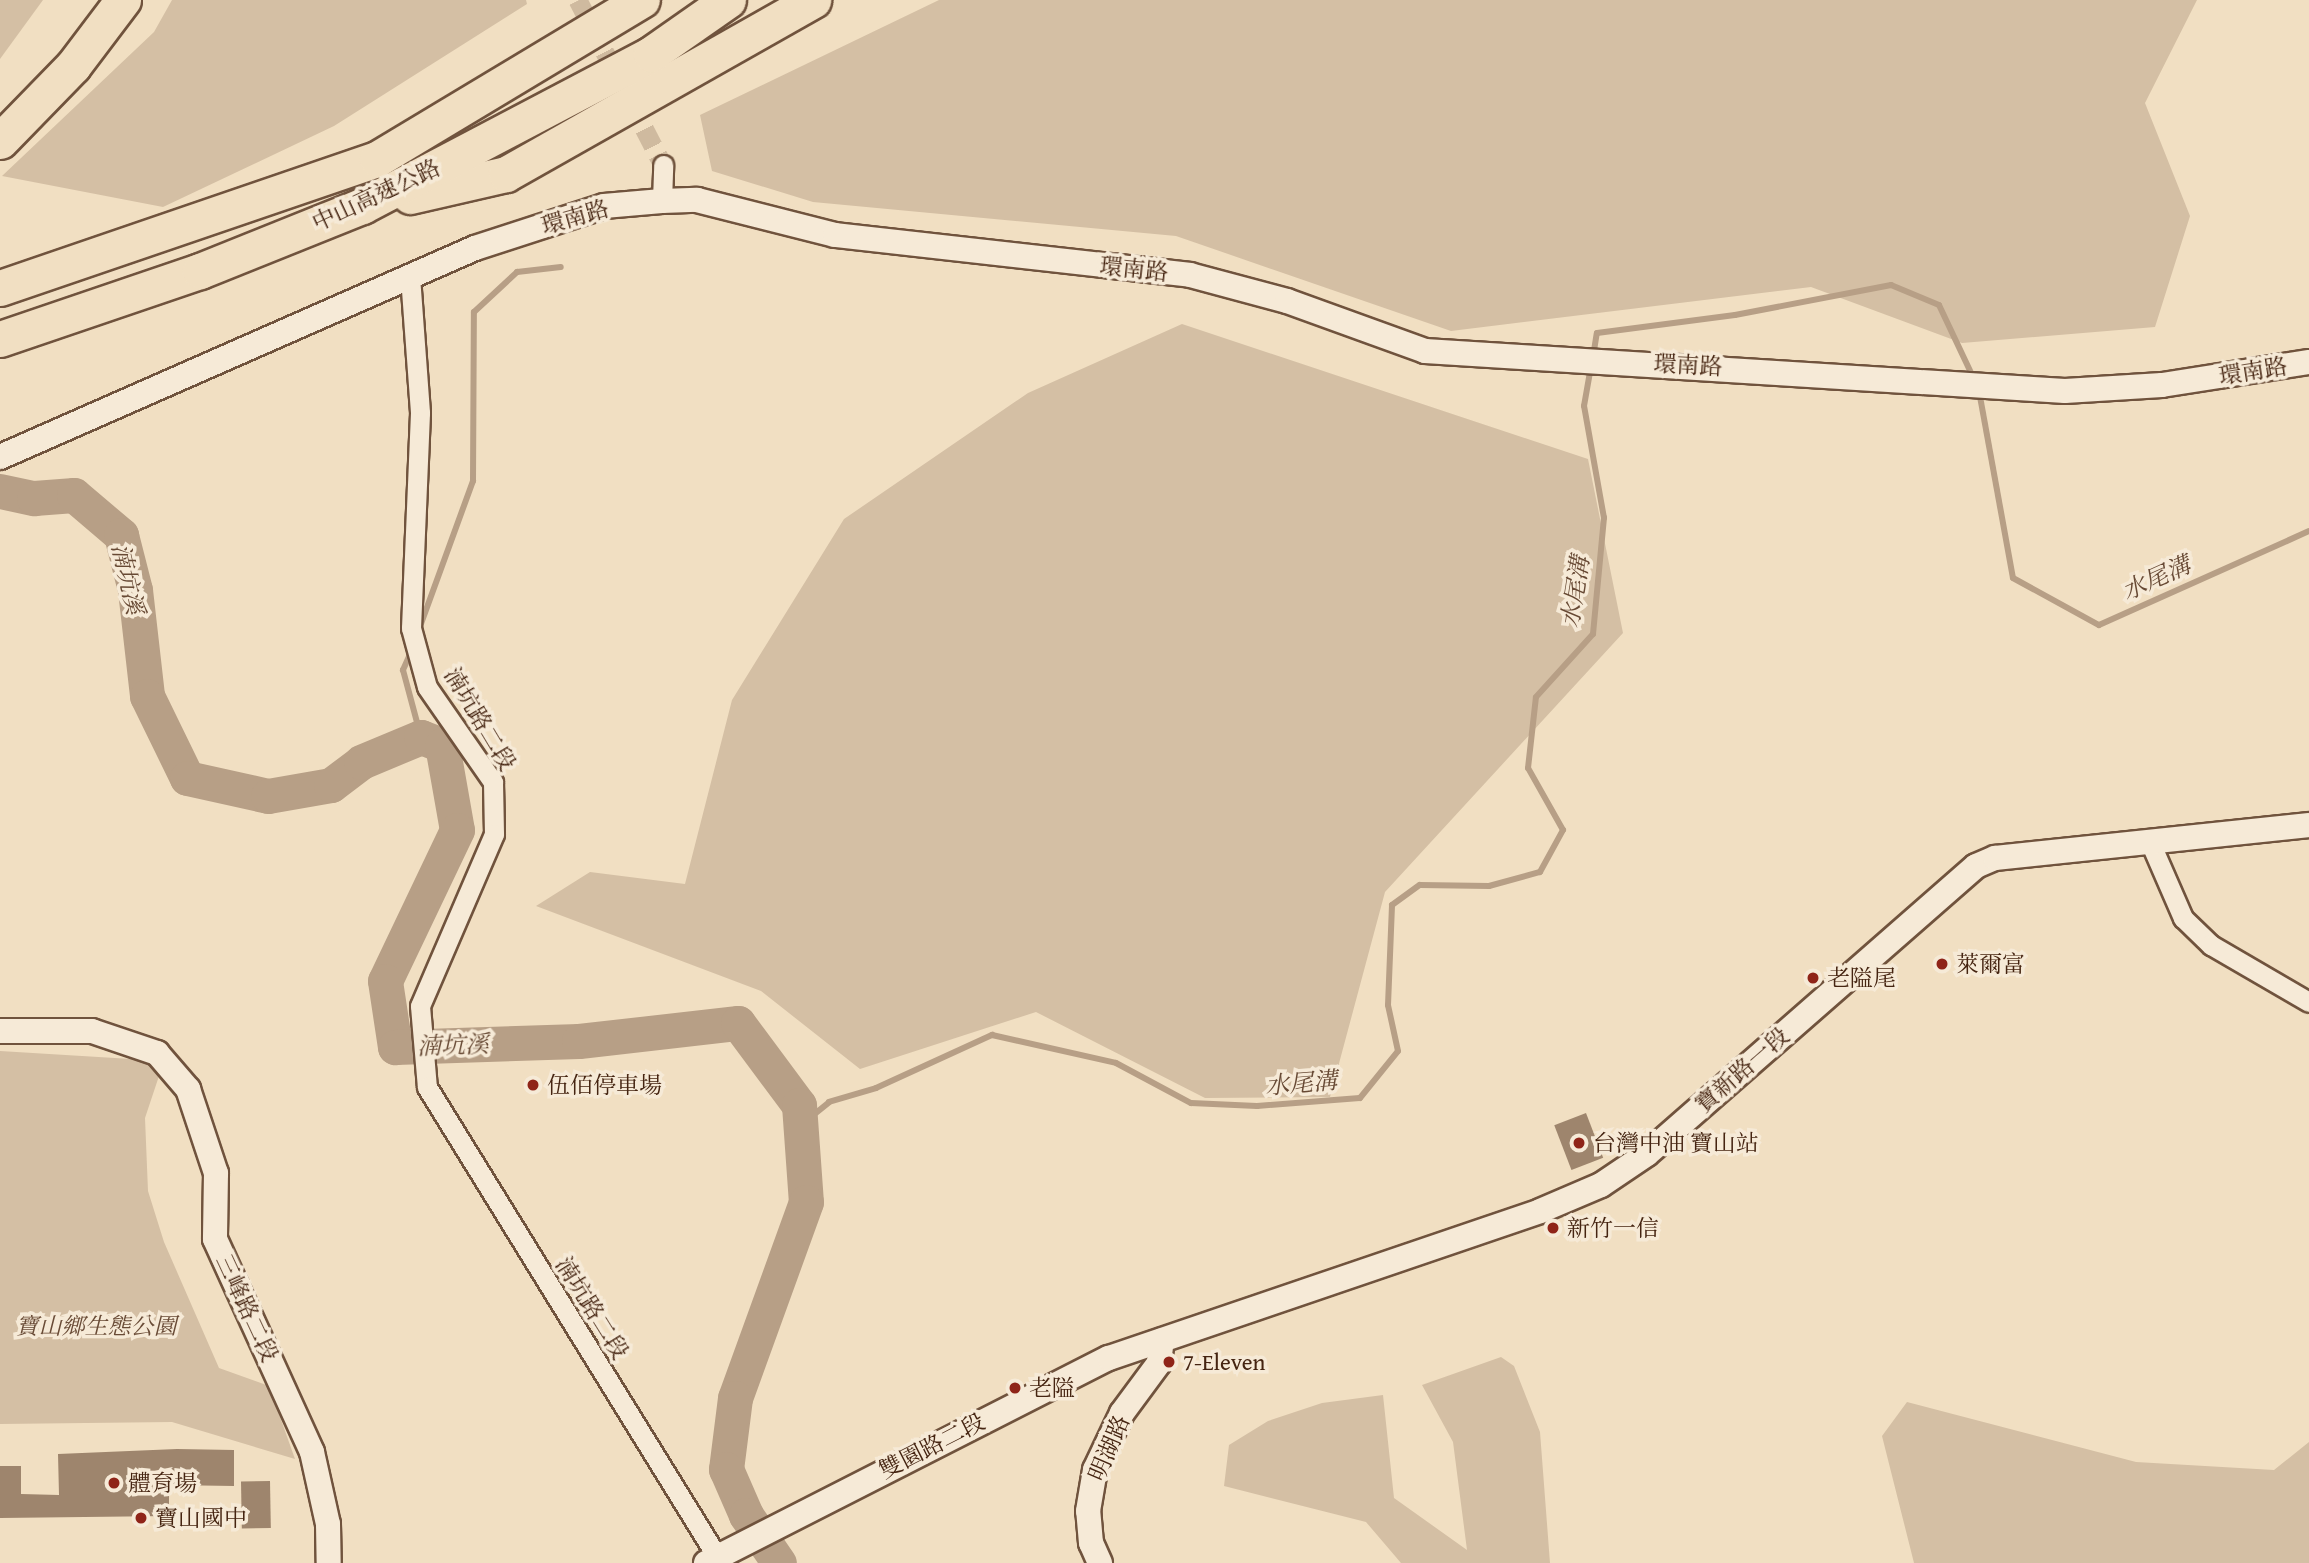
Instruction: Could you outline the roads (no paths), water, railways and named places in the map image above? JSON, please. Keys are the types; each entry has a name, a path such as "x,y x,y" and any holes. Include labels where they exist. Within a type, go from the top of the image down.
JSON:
{"highway":[{"path":"4,138 73,66 123,0"},
{"name":"中山高速公路","path":"0,288 377,159 642,0"},
{"name":"中山高速公路","path":"0,339 201,271 362,206 651,54 727,0"},
{"path":"362,206 506,174 813,0"}],"street":[{"path":"662,201 663,165"},
{"name":"環南路","path":"0,457 475,248 604,206 662,201 697,200 835,235 1190,275 1287,301 1425,351 1952,380 2065,391 2162,385 2309,362"},
{"name":"湳坑路二段","path":"410,276 419,413 411,628 427,687 494,782 494,834 420,1006 427,1087 711,1559"},
{"name":"寶新路一段","path":"1162,1340 1601,1185 1647,1154 1976,866 2019,852 2150,842 2309,825"},
{"path":"2150,842 2183,918 2211,945 2309,1002"},
{"name":"三峰路二段","path":"0,1031 93,1031 158,1053 188,1089 216,1172 215,1239 312,1452 328,1524 329,1563"},
{"name":"雙園路二段","path":"711,1559 1109,1358 1162,1340"},
{"name":"明湖路","path":"1100,1563 1091,1543 1088,1511 1095,1470 1122,1413 1159,1363 1162,1340"}],"waterway":[{"path":"418,632 473,481 474,312 517,272 561,267"},
{"name":"水尾溝","path":"1593,357 1597,333 1735,315 1891,285 1939,305 1975,381"},
{"name":"水尾溝","path":"801,1125 829,1102 876,1088 992,1035 1116,1063 1191,1103 1257,1106 1360,1098 1398,1051 1388,1005 1392,905 1420,885 1489,886 1540,872 1563,830 1528,768 1536,697 1593,634 1604,518 1584,406 1591,367"},
{"name":"水尾溝","path":"1979,391 2013,578 2099,625 2309,531"},
{"name":"湳坑溪","path":"0,491 34,498 74,495 121,535 135,590 147,696 187,778 268,796 331,785 361,762 421,737 442,745 457,830 385,981 395,1047 579,1041 738,1023 799,1105 806,1202 735,1398 726,1469 746,1515 779,1563"},
{"path":"411,652 403,670 421,737"}],"tunnel":[{"path":"578,0 663,165"}],"place":[{"name":"萊爾富","path":"1942,964"},
{"name":"老隘尾","path":"1813,978"},
{"name":"伍佰停車場","path":"533,1085"},
{"name":"台灣中油 寶山站","path":"1579,1143"},
{"name":"新竹一信","path":"1553,1228"},
{"name":"7-Eleven","path":"1169,1362"},
{"name":"老隘","path":"1015,1388"},
{"name":"體育場","path":"114,1483"},
{"name":"寶山國中","path":"141,1518"}],"park label":[{"name":"寶山鄉生態公園","path":"96,1326"}]}
